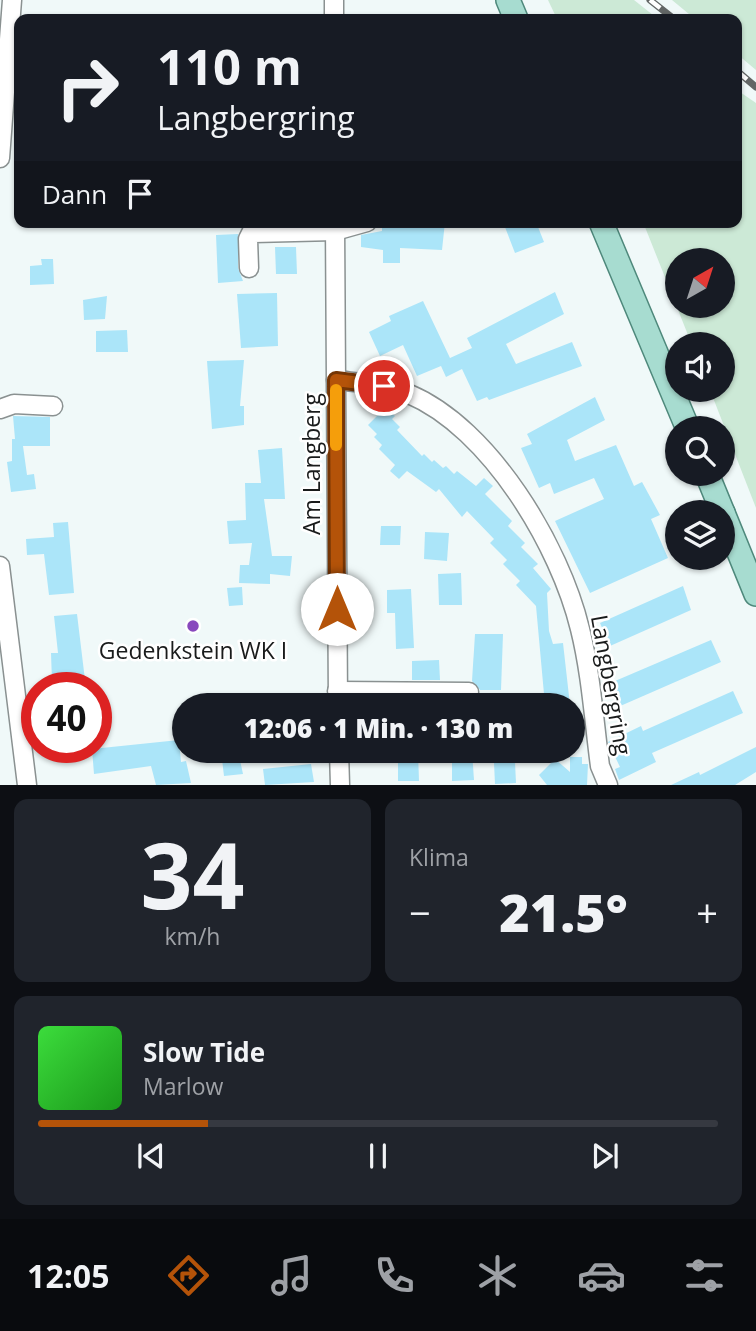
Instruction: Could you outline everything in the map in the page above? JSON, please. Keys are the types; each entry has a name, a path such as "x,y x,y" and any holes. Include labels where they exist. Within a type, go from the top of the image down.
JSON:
{"main road":[{"path":"604,228 683,416"},
{"path":"735,542 756,594"}],"street":[{"path":"0,158 12,0"},
{"path":"249,268 248,239 251,233 321,228"},
{"name":"Am Langberg","path":"335,228 338,693"},
{"name":"Langbergring","path":"336,380 384,386 428,404 477,443 530,512 548,543 580,628 600,766 608,785"},
{"path":"0,408 14,404 53,406"},
{"path":"0,566 27,785"},
{"path":"447,693 469,692"},
{"path":"339,763 340,785"}],"green space":[{"path":"548,0 634,0 652,14 555,14"},
{"path":"672,0 756,0 756,70 742,58 742,14 689,14"},
{"path":"742,93 756,103 756,508 735,454 735,416 720,416 715,402 735,402 735,332 687,332 681,318 735,318 735,248 665,248 665,277 645,228 742,228"}],"building":[{"path":"382,228 444,228 442,250 400,248 400,263 383,263 383,250 361,247 361,235 382,231"},
{"path":"505,228 538,228 544,242 515,253"},
{"path":"238,234 238,268 243,281 218,283 216,235"},
{"path":"275,247 296,247 297,274 276,274"},
{"path":"41,259 53,259 54,284 30,285 30,266 42,265"},
{"path":"555,292 564,314 506,344 516,364 572,342 582,366 489,400 487,397 477,401 462,369 446,377 441,366 417,376 403,345 380,356 369,332 391,321 389,316 423,301 450,358 472,348 467,338"},
{"path":"277,293 278,346 241,348 237,294"},
{"path":"107,296 105,319 84,320 83,300"},
{"path":"127,330 128,352 96,352 96,331"},
{"path":"244,360 240,406 244,406 244,425 212,429 207,361"},
{"path":"595,397 605,420 567,440 575,461 616,445 634,486 642,482 660,515 651,519 665,551 665,559 590,593 555,521 604,499 594,478 554,494 550,483 539,488 521,448 532,444 527,434"},
{"path":"386,407 395,416 392,419 400,427 397,430 422,456 424,454 443,468 446,466 454,474 457,471 476,486 484,478 493,486 485,494 512,521 508,526 525,543 521,547 538,564 533,568 551,589 547,593 549,631 553,644 563,643 569,693 544,693 536,606 516,585 520,581 503,564 507,560 490,543 494,539 467,511 462,517 439,489 436,492 407,471 399,479 390,471 395,465 379,449 382,445 374,437 377,434 368,425"},
{"path":"13,416 50,417 50,446 23,446 27,475 34,474 36,489 11,492 7,462 12,461 12,439 15,439"},
{"path":"282,448 285,499 264,499 272,556 292,556 290,576 270,574 270,584 239,583 240,565 249,565 252,543 229,544 227,521 246,520 245,483 261,483 258,450"},
{"path":"68,522 74,593 49,595 44,554 27,555 26,539 54,537 53,523"},
{"path":"381,526 401,526 400,545 380,545"},
{"path":"425,532 449,533 447,561 424,559"},
{"path":"461,573 462,605 439,605 438,574"},
{"path":"683,586 691,610 610,646 600,623"},
{"path":"242,587 243,605 229,606 227,588"},
{"path":"411,589 414,648 396,649 395,613 387,613 387,590"},
{"path":"77,614 84,672 52,672 51,653 58,653 54,616"},
{"path":"475,634 503,634 501,690 480,690 472,681"},
{"path":"711,640 721,662 618,707 608,684"},
{"path":"439,660 440,680 412,680 412,661"},
{"path":"733,691 743,713 652,753 656,762 619,780 615,769 620,767 608,742 641,726 643,731"},
{"path":"172,741 172,763 186,763 191,783 156,785 151,766 94,774 93,763 112,763 112,747"},
{"path":"756,747 756,772 735,785 671,785 699,772 700,775"},
{"path":"222,763 241,763 243,774 224,776"},
{"path":"398,763 418,763 419,781 398,781"},
{"path":"452,763 473,763 474,780 452,781"},
{"path":"494,763 515,763 516,783 495,784"},
{"path":"551,763 560,763 570,772 570,763 588,764 587,785 547,785 539,775"},
{"path":"311,764 314,782 265,785 263,769"}],"railway":[{"path":"650,0 668,14"},
{"path":"742,75 756,87"}],"slow traffic":[{"path":"336,390 336,445"}],"place":[{"name":"Gedenkstein WK I","path":"193,626"}],"route":[{"path":"337,609 336,380 384,386"}]}
